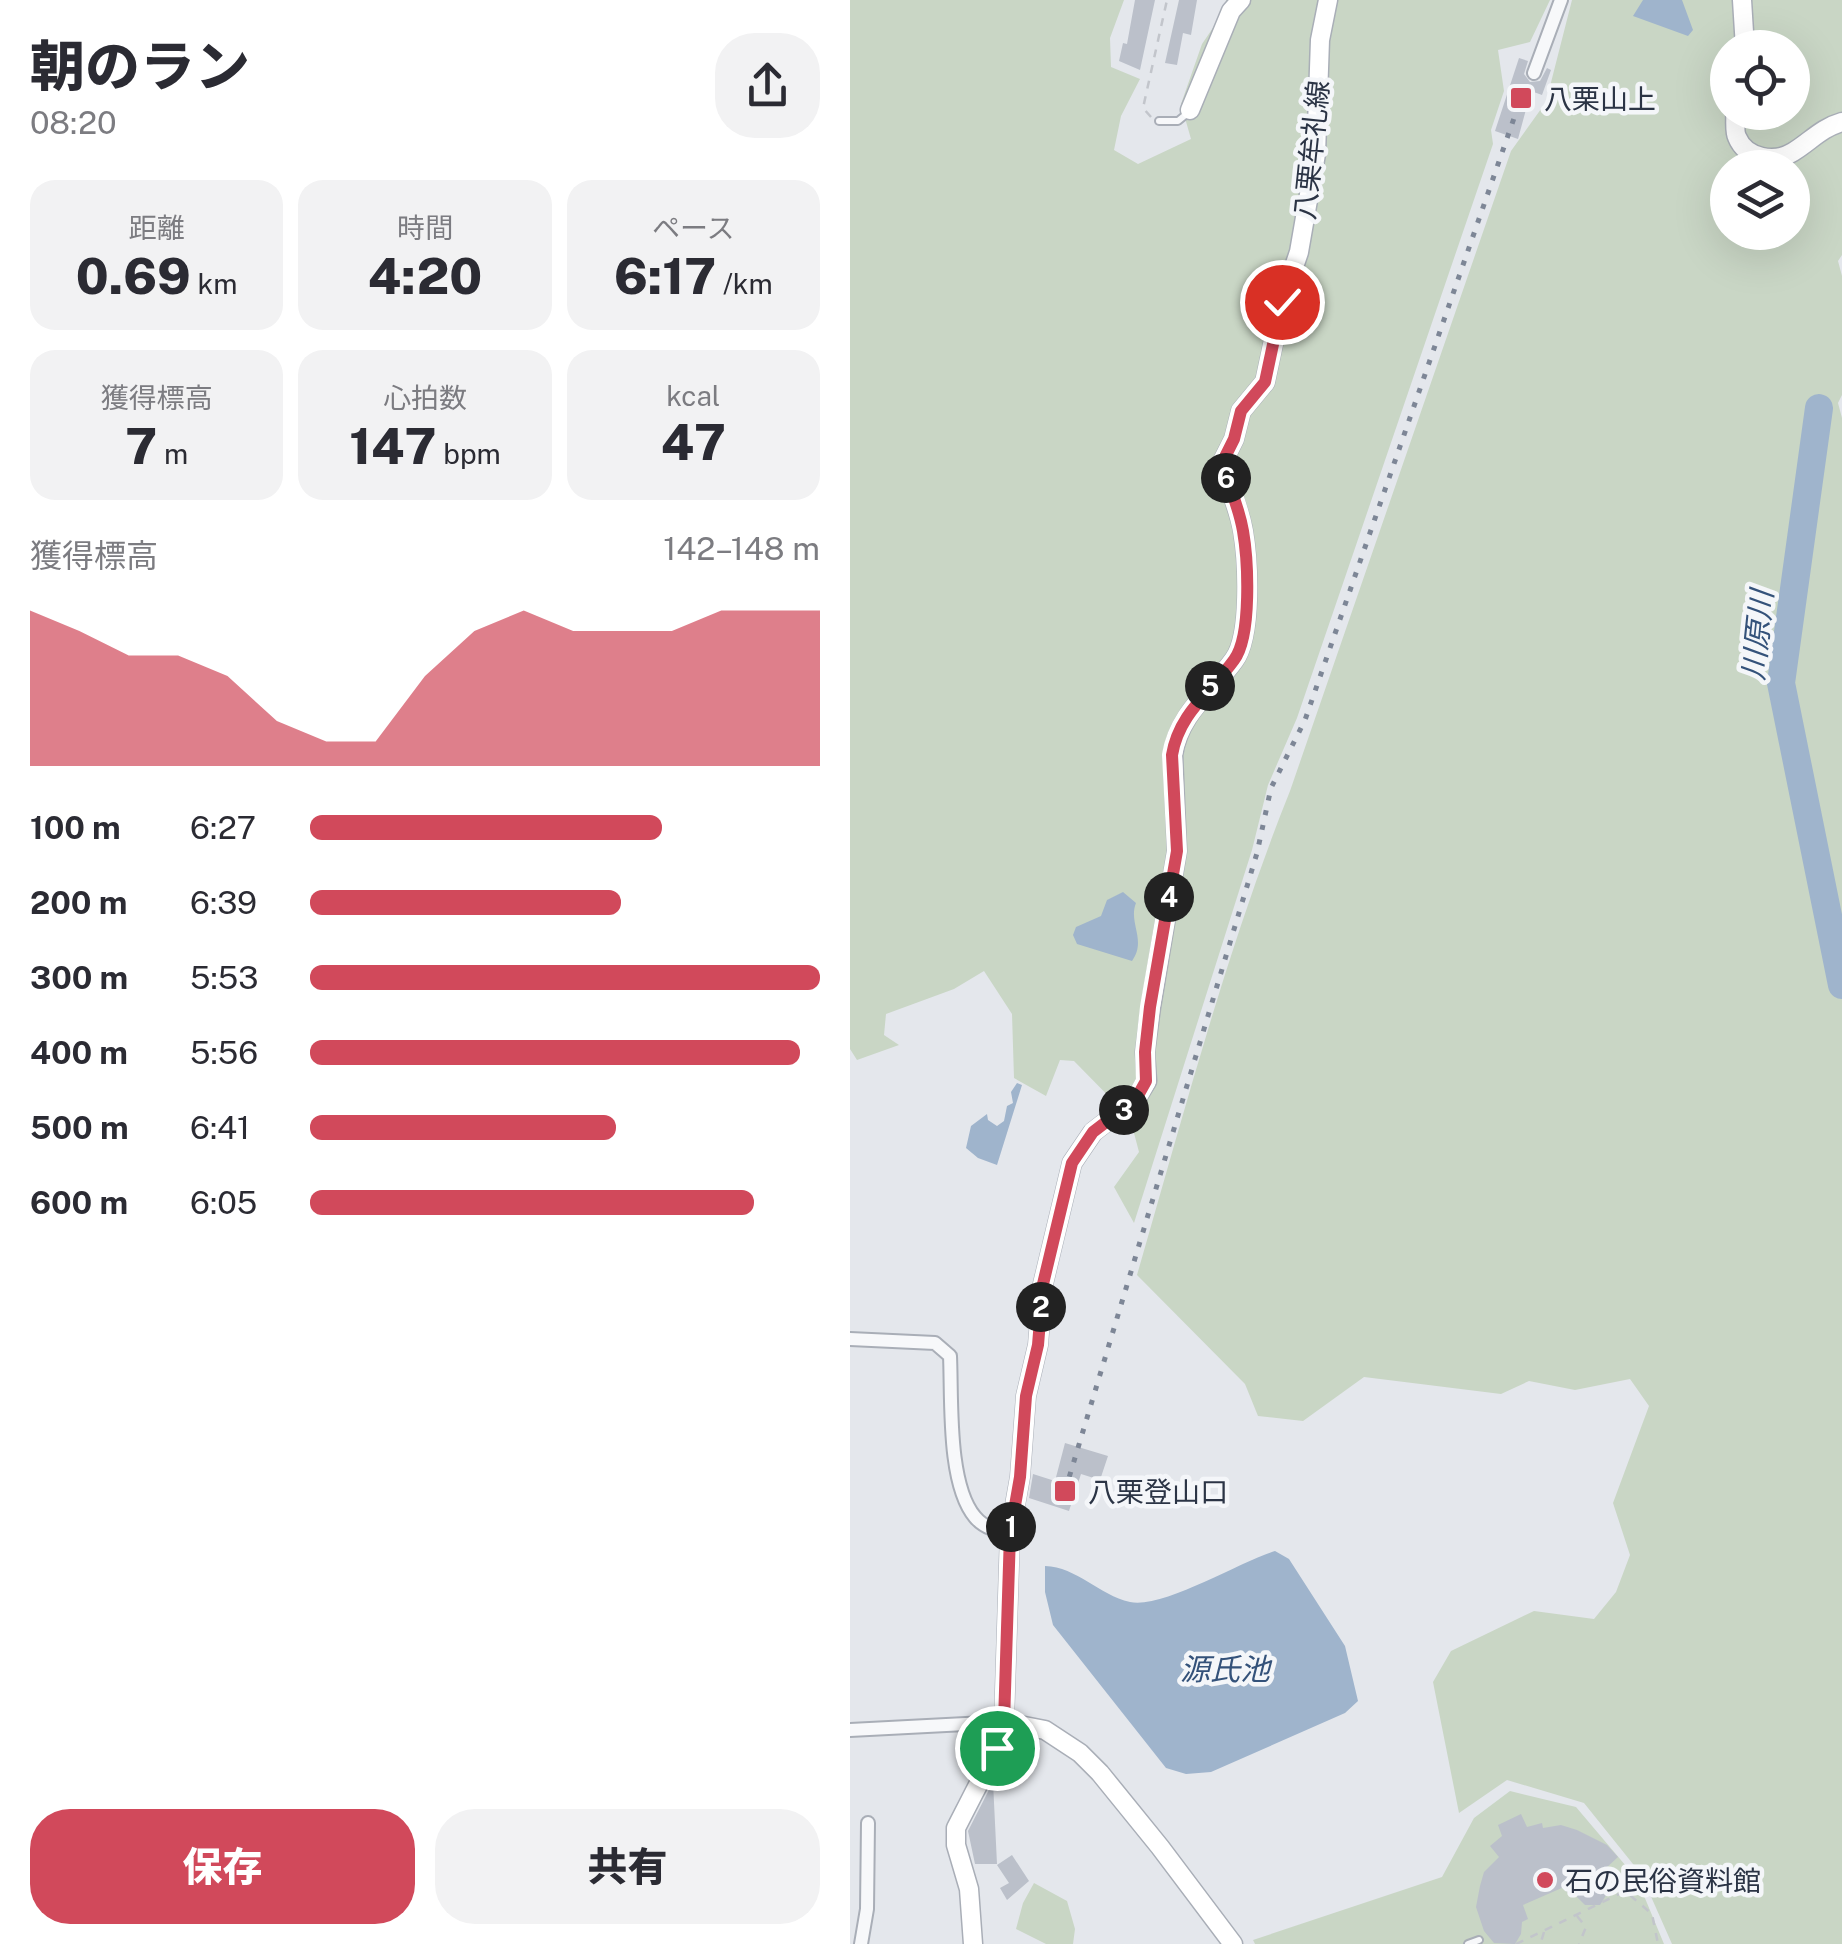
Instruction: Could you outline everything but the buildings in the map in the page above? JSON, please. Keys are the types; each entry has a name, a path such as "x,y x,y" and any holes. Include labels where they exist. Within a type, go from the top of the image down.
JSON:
{"main road":[{"path":"1190,110 1231,11 1241,0"},
{"name":"八栗牟礼線","path":"973,1944 969,1890 956,1845 956,1828 997,1748 1004,1722 1010,1534 1020,1477 1026,1396 1038,1345 1043,1284 1072,1163 1093,1132 1136,1099 1146,1081 1150,1007 1177,851 1172,755 1175,740 1200,697 1238,655 1244,632 1243,532 1221,465 1234,439 1241,411 1265,382 1282,302 1299,252 1316,154 1320,40 1328,0"},
{"path":"1742,0 1744,30"},
{"path":"1736,130 1737,137 1751,154 1775,159 1842,122"},
{"path":"1004,1722 1045,1730 1080,1753 1160,1847 1233,1944"}],"street":[{"path":"1534,73 1561,0"},
{"path":"850,1339 935,1343 950,1356 954,1455 962,1486 974,1516 992,1530 1010,1534"},
{"path":"850,1730 1004,1722"},
{"path":"861,1944 867,1908 868,1822"}],"lane":[{"path":"1159,121 1178,121 1190,110"},
{"path":"1468,1944 1479,1940"}],"path":[{"path":"1149,115 1143,108 1166,0"},
{"path":"1516,1944 1625,1891 1652,1914 1658,1944"},
{"path":"1576,1915 1586,1927 1579,1944"},
{"path":"1544,1944 1545,1930"}],"green space":[{"path":"850,0 1124,0 1110,38 1111,67 1140,79 1121,116 1114,150 1138,164 1191,139 1181,104 1202,44 1225,10 1226,0 1550,0 1530,42 1498,50 1504,91 1491,130 1493,144 1297,718 1268,785 1252,850 1134,1223 1114,1187 1139,1152 1130,1118 1074,1061 1060,1060 1046,1096 1014,1078 1012,1014 984,971 954,989 886,1014 884,1035 899,1045 857,1060 850,1049"},
{"path":"1572,0 1842,0 1842,255 1838,261 1842,276 1842,395 1838,403 1842,418 1842,1944 1672,1944 1641,1874 1584,1803 1507,1780 1459,1813 1433,1682 1451,1651 1534,1611 1594,1619 1616,1592 1630,1555 1613,1503 1649,1406 1630,1379 1575,1390 1529,1381 1501,1394 1364,1377 1303,1421 1258,1416 1245,1384 1137,1275 1246,910 1511,151 1546,102"},
{"path":"1510,1791 1576,1807 1637,1879 1664,1944 1255,1944 1253,1940 1442,1877 1474,1818"},
{"path":"1034,1883 1067,1901 1075,1929 1073,1944 1046,1944 1016,1929"}],"water":[{"path":"1643,0 1682,0 1693,30 1688,36 1633,16"},
{"path":"1123,892 1136,903 1138,946 1132,961 1077,944 1073,935 1076,927 1101,916 1107,900"},
{"path":"1017,1083 1022,1085 997,1165 978,1158 966,1148 971,1126 987,1114 988,1120 997,1126 1004,1121"},
{"name":"源氏池","path":"1275,1551 1289,1559 1345,1646 1358,1701 1345,1713 1211,1772 1186,1774 1166,1768 1053,1625 1045,1592 1045,1566 1067,1571 1130,1602 1144,1602 1181,1592"}],"waterway":[{"name":"川原川","path":"1819,408 1781,683 1842,985"}],"railway":[{"path":"1065,1491 1257,853 1271,788 1305,720 1521,98"}],"place":[{"name":"八栗山上","path":"1521,98"},
{"name":"八栗登山口","path":"1065,1491"},
{"name":"石の民俗資料館","path":"1545,1880"}],"route":[{"path":"997,1748 1004,1722 1010,1534 1020,1477 1026,1396 1038,1345 1043,1284 1072,1163 1093,1132 1136,1099 1146,1081 1150,1007 1177,851 1172,755 1175,740 1200,697 1238,655 1244,632 1243,532 1221,465 1234,439 1241,411 1265,382 1282,302"}]}
